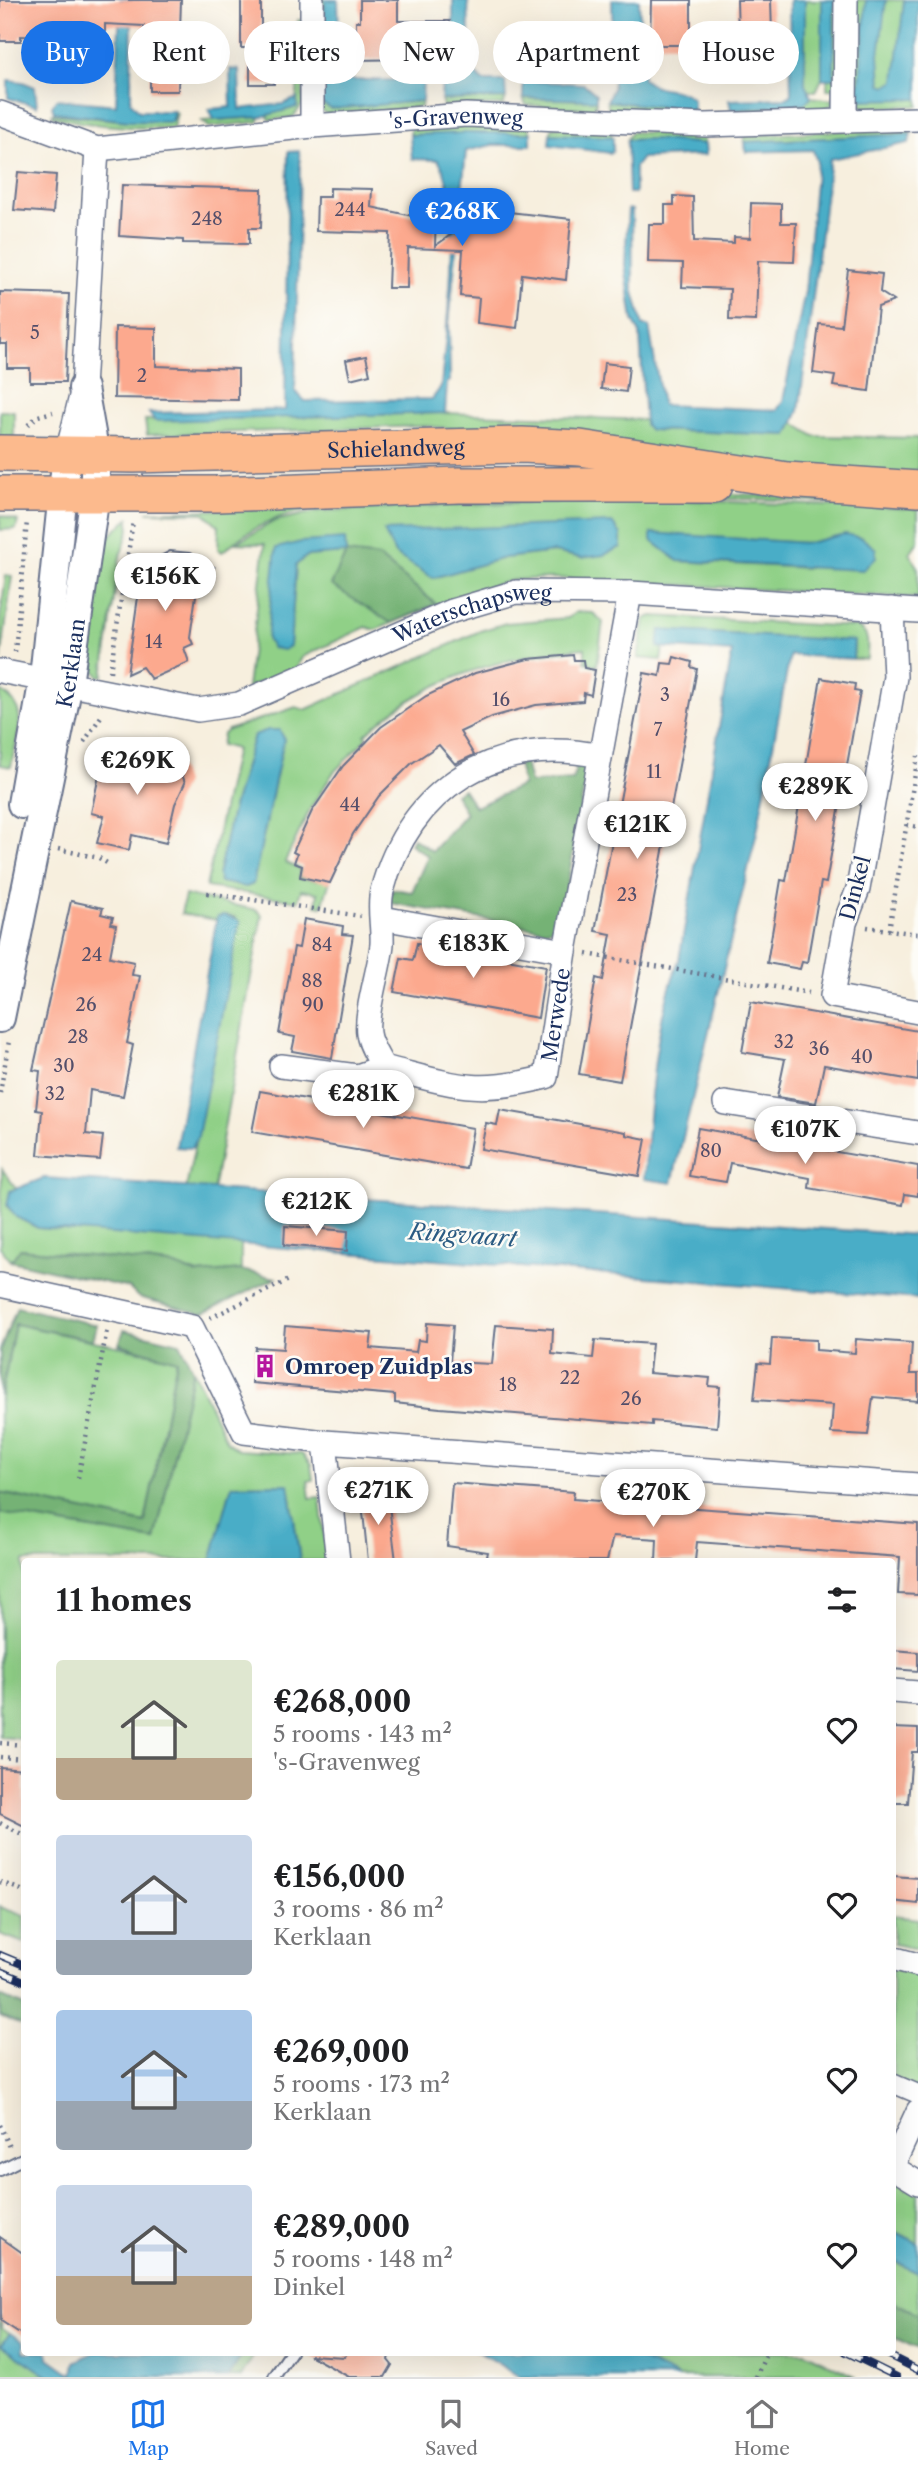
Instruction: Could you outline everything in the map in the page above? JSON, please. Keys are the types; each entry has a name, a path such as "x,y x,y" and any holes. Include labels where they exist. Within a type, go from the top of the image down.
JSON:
{"main road":[{"name":"Schielandweg","path":"0,453 81,454 522,444 580,448 787,480 918,489"},
{"name":"Schielandweg","path":"0,494 134,494 498,484 678,487 787,480"}],"street":[{"path":"312,0 312,126"},
{"path":"845,120 846,0"},
{"name":"'s-Gravenweg","path":"0,113 97,149 312,126 466,115 705,125 918,119"},
{"name":"Kerklaan","path":"0,1018 56,681 80,493 83,388 97,149"},
{"name":"Waterschapsweg","path":"0,671 185,708 218,708 279,688 480,601 516,592 630,593 918,611"},
{"name":"Merwede","path":"281,1066 357,1076 383,1067 463,1088 495,1089 546,1077 565,951 630,593"},
{"name":"Dinkel","path":"832,996 845,923 858,890 895,677 892,609"},
{"name":"Kerklaan","path":"0,926 56,681"},
{"path":"383,1067 368,1033 382,943 381,894 398,848 425,808 451,783 482,765 528,751 552,749 600,756"},
{"name":"Merwede","path":"382,918 565,951"},
{"path":"832,996 918,1013"},
{"path":"725,1103 918,1133"},
{"path":"0,1285 192,1327 244,1432 325,1442 918,1485"},
{"path":"325,1442 338,1558"},
{"path":"896,1691 918,1693"},
{"path":"896,1959 918,1965"},
{"path":"896,2085 918,2094"},
{"path":"896,2158 918,2111"},
{"path":"896,2169 918,2183"}],"lane":[{"path":"0,2170 21,2160"},
{"path":"274,2377 288,2356"}],"path":[{"name":"Kerklaan","path":"107,692 133,522 134,494"},
{"path":"889,930 918,756"},
{"path":"907,825 918,827"},
{"path":"47,847 99,858 110,865"},
{"path":"207,893 382,918"},
{"path":"845,923 918,934"},
{"path":"565,951 832,996"},
{"path":"195,1333 211,1318 291,1279"},
{"path":"78,1478 113,1309"},
{"path":"0,1743 21,1745"},
{"path":"0,1757 21,1759"},
{"path":"0,1823 21,1834"},
{"path":"0,1882 21,1890"},
{"path":"756,2377 765,2356"}],"green space":[{"path":"318,0 325,0 324,21 318,21"},
{"path":"805,0 822,0 822,79 816,91 808,91 805,84"},
{"path":"827,0 918,0 918,92 827,89"},
{"path":"297,84 303,84 303,104 293,117 270,120 267,115 297,107"},
{"path":"320,84 324,84 331,109 422,101 421,107 327,114 320,110"},
{"path":"854,95 918,99 918,106 864,107 858,104"},
{"path":"834,96 834,104 820,110 736,115 731,110 804,104 811,97 833,100"},
{"path":"506,98 503,105 443,106 441,100"},
{"path":"523,98 596,100 596,104 592,109 526,105"},
{"path":"607,101 693,110 687,116 609,109"},
{"path":"174,111 177,113 173,128 98,125 53,117 52,114 129,121 174,119"},
{"path":"261,117 258,122 209,127 202,121"},
{"path":"528,126 531,133 410,135 411,128"},
{"path":"553,127 609,130 613,137 550,134"},
{"path":"909,127 911,134 745,142 744,139 746,136"},
{"path":"631,132 702,135 705,144 653,139 627,140"},
{"path":"0,411 14,411 14,437 0,438"},
{"path":"445,413 645,420 650,430 788,435 794,423 814,436 918,438 918,475 748,465 632,447 426,426 147,435 145,420"},
{"path":"703,493 829,497 918,506 756,499 618,498 319,508 292,513 267,523 244,535 222,552 218,549 219,526 204,513 147,512"},
{"path":"677,500 918,509 918,541 910,553 918,569 918,598 552,578 513,580 470,592 375,630 366,627 302,657 297,668 247,688 265,544 236,543 275,521 319,511 505,503","holes":["385,531 621,534 621,547 582,558 554,552 504,558 433,578","651,534 808,543 845,534 862,538 808,568 678,561 651,540","276,548 346,552 307,556 296,565 290,646"]},
{"path":"0,515 18,521 16,529 0,530"},
{"path":"129,518 129,530 120,557 103,676 99,676 86,659 81,646 90,631 108,537"},
{"path":"346,553 379,557 436,604 391,623 331,585"},
{"path":"6,575 12,576 1,661 0,619"},
{"path":"576,612 593,613 603,622 597,666 585,662 585,648 495,664 440,684 414,698 365,735 367,738 333,773 310,809 285,862 300,869 299,878 330,881 322,906 316,905 318,893 301,890 298,901 206,887 236,749 221,745 223,734 228,730 296,707 305,710 480,631 506,623 568,618","holes":["254,735 284,739 253,884 246,887 221,882 218,876 232,811"]},
{"path":"652,616 856,627 866,636 867,659 853,659 854,642 658,647 663,648 661,660 638,658 645,619"},
{"path":"0,691 10,698 19,714 11,767 0,765"},
{"path":"525,762 530,783 573,780 577,762 588,764 562,917 555,927 546,930 390,903 392,889 412,892 428,856 410,844 413,838 432,851 466,813 455,794 463,789 475,807 523,785 518,764"},
{"path":"185,895 257,910 262,915 213,1191 186,1189 217,1034 235,917 224,915 216,920 181,914"},
{"path":"2,1169 16,1188 10,1191 7,1206 16,1217 38,1228 241,1243 241,1270 198,1274 169,1264 20,1249 11,1261 0,1247"},
{"path":"20,1249 169,1264 198,1274 241,1270 276,1278 202,1314 138,1297 129,1288 11,1261"},
{"path":"17,1307 97,1325 93,1340 15,1324 0,1402 0,1350"},
{"path":"15,1324 177,1359 145,1523 0,1493 0,1402"},
{"path":"124,1330 180,1343 193,1370 155,1540 0,1513 0,1493 145,1523 177,1360 119,1344"},
{"path":"193,1370 227,1442 238,1450 302,1454 311,1465 313,1480 308,1481 310,1498 320,1497 327,1558 300,1558 289,1484 232,1485 212,1558 21,1558 21,1739 0,1737 0,1513 155,1540"},
{"path":"0,1907 21,1915 21,1942 0,1934"},
{"path":"896,1916 918,1919 918,1949 896,1945"},
{"path":"896,1969 918,1975 918,2091 896,2081"},
{"path":"0,1996 21,2005 21,2025 0,2016"},
{"path":"896,2181 918,2192 918,2243 896,2232"},
{"path":"896,2262 918,2273 918,2314 896,2303"},
{"path":"896,2303 918,2314 918,2349 896,2338"},
{"path":"0,2316 2,2328 10,2333 2,2345 49,2377 0,2377"},
{"path":"241,2356 254,2356 241,2377 228,2377"},
{"path":"633,2356 813,2356 856,2377 678,2377"}],"water":[{"path":"120,0 132,0 132,21 128,21 128,84 131,84 131,102 139,111 174,111 171,122 129,121 54,112 52,106 56,99 116,105"},
{"path":"325,0 338,0 339,21 324,21"},
{"path":"453,0 468,0 469,21 453,21"},
{"path":"612,0 639,0 640,21 612,21"},
{"path":"789,0 805,0 805,84 811,97 804,104 731,110 729,100 787,98 791,94 791,84 799,84 799,21 789,21"},
{"path":"822,0 834,0 834,79 822,79"},
{"path":"866,0 886,0 879,55 881,84 887,86 895,81 904,0 918,0 918,99 859,100 854,95 860,81"},
{"path":"230,69 239,70 240,109 283,104 297,98 297,107 261,117 214,120 209,109 231,107"},
{"path":"479,78 482,81 493,81 493,84 505,84 506,98 441,100 442,84 479,84"},
{"path":"8,80 21,82 21,84 35,87 37,106 8,98"},
{"path":"365,80 379,80 379,84 423,84 422,101 331,109 320,103 321,84 365,84"},
{"path":"523,84 584,84 596,94 596,100 523,98"},
{"path":"613,84 651,84 675,90 693,99 693,110 607,101"},
{"path":"531,133 531,145 492,145 466,151 449,324 450,381 447,383 445,413 155,421 149,413 285,410 288,152 299,151 295,391 305,401 432,399 441,387 446,336 451,269 450,204 446,179 438,160 412,159 410,135"},
{"path":"550,134 613,137 613,151 610,153 549,145"},
{"path":"911,134 909,143 830,159 799,411 788,435 650,430 645,425 640,334 633,320 625,265 628,209 632,210 633,288 643,326 649,326 662,405 777,410 783,401 805,291 817,162 813,150 746,152 745,142"},
{"path":"653,139 705,144 706,155 642,158 635,167 635,193 629,193 627,140"},
{"path":"612,523 621,534 621,547 604,555 582,558 554,552 504,558 433,578 395,554 384,531"},
{"path":"651,533 808,543 845,534 862,538 876,549 876,557 863,570 678,561 651,540"},
{"path":"345,539 346,553 307,556 296,565 290,646 284,650 272,648 267,639 276,548 301,542"},
{"path":"660,630 854,641 853,659 790,655 757,832 672,1183 644,1179 654,1068 663,1013 679,960 732,652 658,647"},
{"path":"268,730 280,730 284,739 253,884 246,887 220,882 218,876 232,811 254,735"},
{"path":"224,915 240,921 198,1136 192,1148 176,1147 217,917"},
{"name":"Ringvaart","path":"44,1178 918,1235 918,1299 38,1228 16,1217 7,1205 10,1191"},
{"path":"289,1484 300,1558 212,1558 232,1485"},
{"path":"896,2232 918,2243 918,2273 896,2262"},
{"path":"10,2333 21,2340 21,2356 49,2356 73,2375 75,2362 87,2356 241,2356 228,2377 49,2377 2,2345"},
{"path":"486,2356 633,2356 678,2377 520,2377"}],"building":[{"path":"0,0 181,0 180,21 128,21 128,25 114,24 114,21 21,21 21,41 0,41"},
{"path":"241,0 261,0 261,21 244,21 244,48 241,48"},
{"path":"360,0 398,0 398,21 379,21 379,60 365,60 365,21 360,21"},
{"path":"651,0 691,0 691,21 678,21 678,45 664,45 664,21 651,21"},
{"path":"737,0 771,0 772,21 738,21"},
{"path":"150,84 178,84 178,91 150,91"},
{"path":"18,172 56,175 53,213 14,210"},
{"path":"122,185 262,189 261,228 249,228 249,244 183,243 183,240 119,236"},
{"path":"330,188 372,189 371,207 417,217 417,211 436,212 435,246 480,214 481,209 571,219 566,280 522,274 517,328 477,323 479,298 460,296 463,250 408,248 407,288 388,288 390,233 316,231 317,197 330,197"},
{"path":"674,196 693,197 694,241 734,243 734,237 750,238 751,203 781,204 781,223 796,223 794,262 758,261 756,321 729,320 730,289 682,287 683,263 648,262 649,224 665,224 665,205 674,205"},
{"path":"848,270 882,274 880,292 894,301 878,307 869,391 833,386 835,376 813,373 819,324 841,326"},
{"path":"0,292 69,294 65,382 30,382 30,368 7,368 7,344 0,344"},
{"path":"115,327 156,328 156,366 238,369 238,400 114,398"},
{"path":"366,356 370,374 350,379 346,360"},
{"path":"604,363 629,366 626,392 601,389"},
{"path":"170,551 190,553 214,567 199,574 190,637 193,644 184,648 189,662 151,679 142,667 127,674 141,576 153,560"},
{"path":"573,655 574,660 583,660 584,668 595,670 591,695 584,693 583,701 536,705 492,717 460,732 474,755 455,764 439,745 412,763 379,796 353,834 330,883 300,877 302,866 294,863 297,854 293,852 312,811 343,766 381,727 426,696 475,673 528,659"},
{"path":"674,657 692,662 691,667 697,669 620,1081 579,1074 596,978 603,980 611,934 595,931 644,673 660,676 662,663 672,664"},
{"path":"821,678 855,684 854,691 860,692 826,883 821,882 807,963 802,962 800,969 767,963 781,880 786,881"},
{"path":"151,749 167,753 180,768 185,783 175,804 166,843 132,835 129,850 97,843 104,816 91,813 104,752 128,757"},
{"path":"71,901 103,908 101,914 113,917 111,924 116,925 110,957 134,962 132,975 140,976 127,1043 133,1045 123,1096 90,1090 86,1134 103,1136 100,1160 38,1155 42,1111 36,1110 40,1071 33,1070"},
{"path":"304,919 343,926 342,934 353,935 332,1058 292,1051 295,1037 279,1034 294,947 299,948"},
{"path":"417,943 546,966 538,1018 394,992 401,958 413,960"},
{"path":"751,1002 918,1031 918,1081 824,1065 816,1103 777,1097 785,1059 742,1052"},
{"path":"260,1091 473,1128 466,1169 252,1132"},
{"path":"500,1110 626,1132 626,1135 646,1139 639,1176 481,1149 486,1123 497,1125"},
{"path":"698,1128 918,1166 918,1196 905,1194 903,1205 809,1188 810,1178 730,1163 726,1182 689,1176"},
{"path":"285,1226 348,1231 347,1251 284,1245"},
{"path":"427,1323 453,1325 450,1362 492,1364 496,1325 553,1329 552,1354 593,1358 595,1340 652,1344 649,1373 710,1378 709,1386 720,1387 717,1427 652,1421 652,1425 440,1408 395,1403 395,1395 252,1383 255,1347 283,1349 285,1326 372,1333 370,1348 416,1352 418,1340 426,1341"},
{"path":"772,1338 816,1340 816,1350 855,1353 856,1339 912,1343 910,1374 918,1374 918,1401 873,1397 868,1435 831,1433 833,1405 754,1400 758,1363 770,1364"},
{"path":"452,1483 574,1492 573,1499 918,1524 918,1595 898,1594 900,1557 697,1542 695,1558 656,1558 657,1539 613,1536 608,1558 487,1558 488,1552 447,1546"},
{"path":"387,1490 396,1558 368,1558 361,1493"},
{"path":"896,1650 918,1652 918,1671 896,1669"},
{"path":"896,1728 918,1729 918,1752 912,1752 908,1803 896,1803"},
{"path":"0,1767 21,1769 21,1824 0,1814"},
{"path":"896,1876 918,1878 918,1904 896,1901"},
{"path":"0,2237 21,2252 21,2334 1,2321"},
{"path":"311,2356 389,2356 388,2360 392,2365 385,2377 349,2377"}],"railway":[{"path":"0,1955 21,1964"},
{"path":"0,1971 21,1980"},
{"path":"854,2356 897,2377"},
{"path":"890,2356 918,2370"}],"place":[{"name":"Omroep Zuidplas","path":"265,1366"}]}
